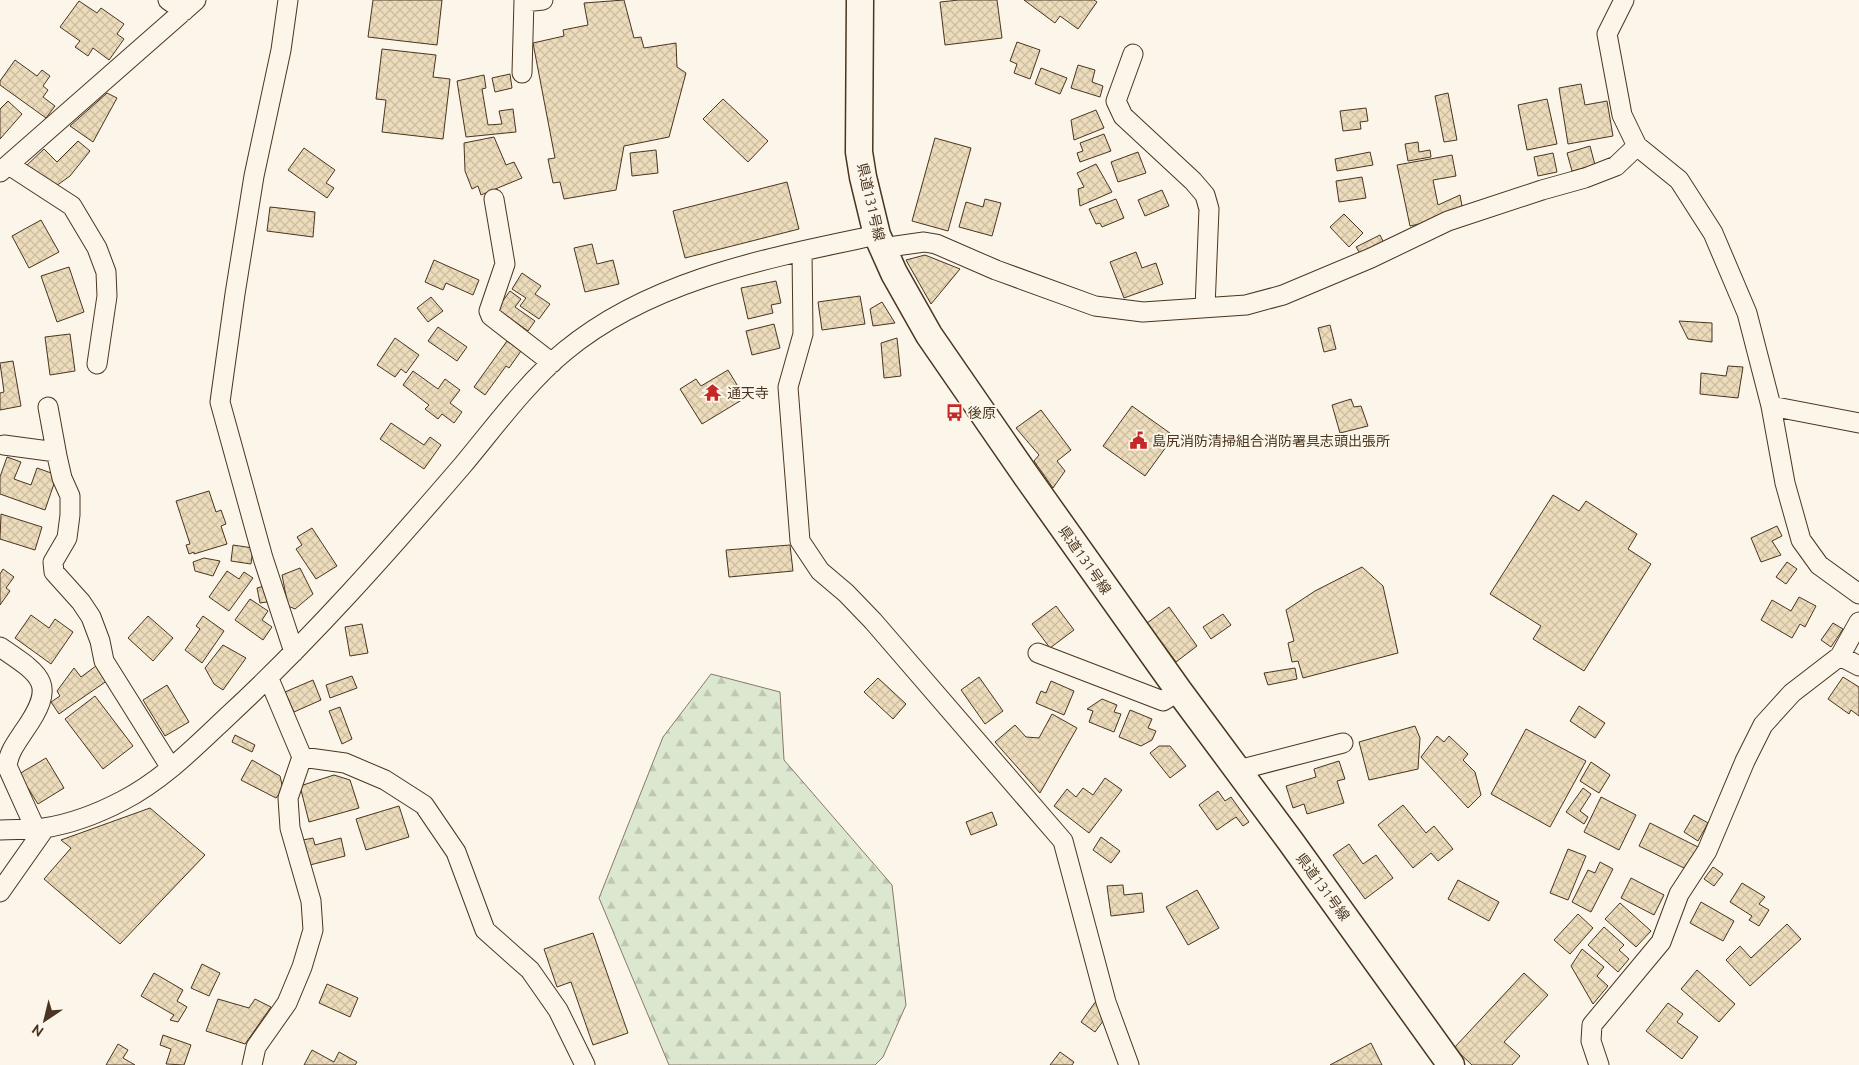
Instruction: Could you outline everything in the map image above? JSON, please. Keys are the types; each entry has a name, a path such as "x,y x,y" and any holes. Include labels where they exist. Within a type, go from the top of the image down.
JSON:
{"main road":[{"name":"県道131号線","path":"860,0 858,142 863,177 879,242 894,273 929,334 1027,477 1179,691 1291,842 1451,1065"}],"street":[{"path":"168,0 190,5"},
{"path":"288,0 281,50 251,194 220,402 263,558 294,652"},
{"path":"522,73 524,1 543,0"},
{"path":"1624,0 1607,34 1622,115 1637,146 1679,180 1713,233 1747,313 1771,406 1785,484 1801,540 1818,565 1859,594"},
{"path":"97,364 108,296 106,272 97,248 72,206 4,169 190,5"},
{"path":"1133,54 1116,102 1123,116 1193,181 1205,195 1209,209 1204,308"},
{"path":"0,830 40,828 101,811 123,801 171,768 269,679 408,528 552,363 565,351 605,323 668,290 802,251 879,242 924,242 936,244 996,270 1095,306 1143,312 1246,305 1283,295 1371,258 1448,221 1585,178 1616,166 1637,146"},
{"path":"494,199 505,264 489,311 491,316 552,363"},
{"path":"802,251 803,334 788,387 800,541 820,571 846,593 873,621 1063,841 1106,1002 1129,1065"},
{"path":"1771,406 1859,423"},
{"path":"48,407 62,478 70,496 67,538 53,562 54,572 91,616 100,641 104,661 171,768"},
{"path":"4,445 56,452"},
{"path":"1599,1065 1591,1041 1592,1025 1661,942 1679,894 1707,851 1745,761 1763,725 1792,693 1840,656 1859,622"},
{"path":"0,647 36,673 42,685 43,696 38,711 11,749 6,766 40,828"},
{"path":"1038,653 1163,701 1179,691"},
{"path":"1840,656 1859,666"},
{"path":"252,1065 256,1047 287,1003 302,967 313,930 311,901 290,828 288,798 302,757 269,679"},
{"path":"1237,771 1342,743"},
{"path":"302,757 345,763 385,780 424,805 456,852 485,930 530,970 558,1010 584,1065"},
{"path":"0,892 40,828"}],"green space":[{"path":"711,674 780,692 784,760 892,885 906,1005 883,1057 875,1065 669,1065 599,898 663,737"}],"building":[{"path":"373,0 442,0 437,45 368,37"},
{"path":"624,0 634,38 641,37 644,48 676,43 677,67 686,73 669,137 624,146 616,190 564,199 560,182 553,183 548,159 555,158 533,43 564,36 563,30 588,25 584,3"},
{"path":"997,0 1002,38 945,45 940,2"},
{"path":"1024,0 1094,0 1097,2 1078,29 1060,16 1055,23"},
{"path":"79,1 97,13 101,8 124,24 117,34 124,39 109,60 93,48 88,56 75,47 80,41 60,27"},
{"path":"1017,42 1040,50 1030,79 1014,73 1017,64 1010,61"},
{"path":"382,49 436,55 433,77 450,79 443,139 382,132 386,100 376,99"},
{"path":"15,60 37,76 42,70 50,76 43,86 48,90 43,97 55,106 46,118 0,85 0,81"},
{"path":"1078,65 1095,70 1092,82 1103,86 1100,97 1071,88"},
{"path":"1041,68 1067,78 1060,94 1035,84"},
{"path":"510,74 512,88 495,92 492,78"},
{"path":"484,75 486,88 482,89 488,125 502,124 499,111 513,109 516,132 466,137 457,81"},
{"path":"1581,84 1585,105 1607,101 1613,136 1568,144 1559,88"},
{"path":"107,93 117,98 93,142 70,126"},
{"path":"1448,93 1457,140 1444,142 1435,96"},
{"path":"723,99 768,141 748,162 703,119"},
{"path":"1547,99 1557,144 1527,150 1518,105"},
{"path":"8,101 22,114 0,139 0,109"},
{"path":"1366,108 1368,121 1360,122 1361,129 1343,131 1340,111"},
{"path":"1096,110 1104,128 1074,140 1071,120"},
{"path":"1104,134 1111,151 1080,162 1077,153 1083,151 1080,143"},
{"path":"494,137 506,165 514,162 522,178 481,195 478,186 472,189 465,171 464,143"},
{"path":"935,138 971,148 948,231 912,221"},
{"path":"78,141 90,151 70,176 56,186 26,166 44,149 57,162"},
{"path":"1418,142 1419,152 1430,150 1431,157 1408,161 1405,144"},
{"path":"1590,146 1595,165 1572,171 1567,153"},
{"path":"304,148 335,170 326,183 334,188 327,198 288,170"},
{"path":"656,150 658,173 632,176 630,153"},
{"path":"1138,152 1146,173 1118,182 1111,162"},
{"path":"1370,152 1373,165 1337,171 1335,159"},
{"path":"1553,153 1557,172 1538,176 1534,157"},
{"path":"1452,155 1456,176 1433,180 1438,205 1460,195 1462,206 1433,221 1410,226 1397,165"},
{"path":"1096,164 1112,192 1080,206 1078,189 1084,187 1077,173"},
{"path":"1362,177 1366,198 1339,202 1336,181"},
{"path":"787,182 799,229 685,258 673,211"},
{"path":"1162,190 1169,206 1145,216 1138,200"},
{"path":"985,199 1001,203 992,236 959,227 966,202 983,207"},
{"path":"1116,199 1124,218 1102,227 1100,223 1096,224 1089,209"},
{"path":"270,207 315,212 313,237 267,231"},
{"path":"1344,214 1363,233 1349,247 1330,227"},
{"path":"41,220 59,252 29,268 12,236"},
{"path":"1380,235 1384,243 1361,255 1356,247"},
{"path":"592,244 597,264 613,260 619,284 585,292 574,248"},
{"path":"1136,252 1142,268 1156,263 1163,284 1124,298 1110,262"},
{"path":"925,255 960,269 931,304 906,260"},
{"path":"434,260 479,280 473,295 446,283 443,290 425,282"},
{"path":"69,267 84,312 57,322 41,276"},
{"path":"522,273 541,286 535,294 550,304 539,319 520,306 526,298 512,289"},
{"path":"776,281 781,303 771,305 773,313 748,319 741,288"},
{"path":"510,291 521,299 515,307 535,321 528,331 497,309"},
{"path":"860,296 865,324 822,330 818,302"},
{"path":"431,297 443,311 428,322 417,308"},
{"path":"882,302 895,323 873,326 870,309"},
{"path":"1679,321 1712,323 1712,342 1688,339"},
{"path":"774,324 780,348 752,355 746,331"},
{"path":"1330,325 1336,349 1324,352 1318,328"},
{"path":"438,327 467,347 457,361 428,341"},
{"path":"70,334 75,371 50,375 45,337"},
{"path":"395,338 419,355 406,373 401,369 395,377 377,365"},
{"path":"897,338 901,376 884,378 881,343"},
{"path":"507,341 521,351 509,368 506,366 485,395 474,387"},
{"path":"13,361 21,406 0,410 0,393 4,392 0,363"},
{"path":"1728,366 1743,367 1738,398 1700,394 1701,373 1726,376"},
{"name":"通天寺","path":"728,370 745,398 702,424 680,389 696,379 701,386"},
{"path":"413,371 438,389 445,379 460,390 450,403 462,412 454,423 442,414 438,419 425,409 429,405 403,385"},
{"path":"1351,399 1354,407 1361,406 1368,426 1340,433 1332,405"},
{"name":"島尻消防清掃組合消防署具志頭出張所","path":"1132,406 1174,436 1145,476 1103,446"},
{"path":"1041,410 1071,450 1057,461 1065,471 1053,488 1034,461 1039,455 1016,428"},
{"path":"391,423 424,445 430,437 441,445 424,469 380,439"},
{"path":"7,457 21,462 14,479 31,485 37,468 57,475 45,510 0,494 0,477"},
{"path":"209,491 216,512 221,510 226,524 221,526 227,544 189,554 186,545 190,544 176,501"},
{"path":"1553,495 1579,511 1586,501 1637,534 1628,549 1651,564 1584,671 1533,639 1541,626 1490,594"},
{"path":"1,514 42,527 35,550 0,539"},
{"path":"1777,526 1782,536 1772,541 1781,555 1761,562 1751,538"},
{"path":"312,528 337,566 316,579 296,549 302,545 297,537"},
{"path":"233,545 253,548 251,564 231,561"},
{"path":"790,545 793,571 729,577 726,550"},
{"path":"204,558 220,561 213,576 195,571 193,562"},
{"path":"1787,562 1797,569 1786,584 1776,577"},
{"path":"1362,567 1383,586 1398,653 1303,678 1298,661 1292,662 1288,643 1294,641 1286,610 1315,591"},
{"path":"300,568 313,594 295,609 288,606 282,575"},
{"path":"3,569 14,577 6,588 10,591 0,605 0,574"},
{"path":"227,571 239,579 244,572 253,578 229,611 209,597"},
{"path":"264,586 267,602 260,603 257,588"},
{"path":"1799,597 1816,606 1805,627 1800,624 1792,638 1761,620 1772,600 1791,611"},
{"path":"250,599 268,611 262,620 272,627 263,640 235,620"},
{"path":"1056,606 1074,630 1050,648 1032,624"},
{"path":"1169,607 1197,646 1176,662 1147,623"},
{"path":"1223,614 1231,625 1211,639 1203,627"},
{"path":"31,615 49,628 55,619 73,632 51,664 15,638"},
{"path":"148,616 173,638 153,661 128,638"},
{"path":"203,616 224,631 202,663 185,650 200,629 196,626"},
{"path":"1833,623 1843,629 1831,647 1821,640"},
{"path":"362,624 368,653 350,656 345,627"},
{"path":"223,645 246,658 223,690 214,684 205,668"},
{"path":"100,663 111,678 59,714 51,702 60,696 57,691 74,668 81,677"},
{"path":"1295,668 1297,679 1268,685 1264,673"},
{"path":"352,676 357,688 330,698 326,685"},
{"path":"979,677 1003,711 985,724 961,690"},
{"path":"1843,677 1859,687 1859,716 1851,710 1849,714 1828,699"},
{"path":"878,678 906,704 893,719 864,692"},
{"path":"313,680 321,700 294,712 285,692"},
{"path":"1051,681 1074,691 1064,715 1036,703 1041,691 1046,693"},
{"path":"167,685 189,722 165,736 143,700"},
{"path":"95,696 133,746 103,769 65,719"},
{"path":"1102,699 1117,705 1114,712 1121,714 1114,732 1089,722 1093,711 1087,709"},
{"path":"1579,706 1605,723 1595,738 1570,721"},
{"path":"340,707 352,739 342,744 329,711"},
{"path":"1130,710 1152,719 1148,728 1156,731 1152,740 1141,746 1119,737"},
{"path":"1052,714 1077,728 1040,793 995,742 1015,725 1026,737 1039,738"},
{"path":"1415,726 1420,738 1418,769 1369,780 1359,742"},
{"path":"1526,729 1586,761 1550,827 1491,794"},
{"path":"235,735 255,745 252,752 232,742"},
{"path":"1437,736 1444,742 1449,736 1468,754 1463,760 1475,772 1481,795 1468,808 1421,757"},
{"path":"1159,746 1170,746 1186,766 1170,778 1150,753"},
{"path":"46,758 64,788 38,804 19,774"},
{"path":"252,760 280,776 283,789 276,798 241,780"},
{"path":"1339,761 1345,779 1337,781 1344,803 1307,814 1304,804 1293,808 1286,786 1316,777 1314,769"},
{"path":"1591,762 1610,775 1599,793 1580,781"},
{"path":"334,775 350,780 359,808 309,822 300,786"},
{"path":"1105,778 1122,790 1089,833 1054,806 1067,789 1076,797 1083,788 1093,795"},
{"path":"1583,788 1591,794 1580,811 1588,817 1584,824 1566,812"},
{"path":"1218,791 1225,801 1231,797 1249,822 1243,826 1236,817 1217,830 1199,805"},
{"path":"1601,797 1636,815 1619,850 1584,832"},
{"path":"1403,805 1426,833 1434,826 1453,849 1438,861 1431,853 1413,868 1378,825"},
{"path":"399,806 409,837 366,850 356,819"},
{"path":"150,808 205,855 120,944 44,879 71,848 61,840"},
{"path":"992,812 997,825 971,835 966,822"},
{"path":"1694,815 1708,823 1698,841 1684,832"},
{"path":"1650,823 1698,847 1686,869 1639,846"},
{"path":"1101,837 1120,851 1111,863 1093,850"},
{"path":"313,838 315,845 341,838 345,856 310,865 303,840"},
{"path":"1349,844 1363,864 1376,855 1393,878 1365,899 1333,855"},
{"path":"1568,849 1586,856 1568,900 1550,893"},
{"path":"1600,862 1613,869 1591,912 1572,902 1588,870 1595,873"},
{"path":"1713,867 1723,874 1714,886 1704,879"},
{"path":"1631,878 1664,895 1654,915 1621,898"},
{"path":"1458,880 1499,902 1489,921 1448,899"},
{"path":"1742,883 1765,897 1759,904 1769,910 1759,926 1749,920 1752,916 1730,902"},
{"path":"1123,885 1124,895 1142,893 1144,912 1111,916 1107,886"},
{"path":"1197,890 1219,928 1188,945 1166,907"},
{"path":"1701,902 1734,921 1723,941 1690,923"},
{"path":"1620,903 1651,931 1636,947 1605,919"},
{"path":"1578,914 1593,928 1570,954 1554,940"},
{"path":"1787,924 1801,939 1750,986 1726,960 1740,946 1751,958"},
{"path":"1604,927 1624,945 1619,950 1629,959 1618,972 1588,945"},
{"path":"593,933 628,1033 593,1045 571,982 557,987 544,949"},
{"path":"1582,949 1604,967 1597,976 1608,986 1593,1004 1571,966"},
{"path":"202,964 220,973 209,996 191,988"},
{"path":"1697,970 1735,1004 1719,1022 1681,989"},
{"path":"154,973 183,990 177,1001 187,1007 178,1022 170,1020 174,1015 141,996"},
{"path":"1524,973 1548,995 1504,1042 1520,1056 1512,1065 1472,1065 1454,1048"},
{"path":"327,984 358,998 350,1017 319,1003"},
{"path":"218,999 249,1008 255,999 271,1007 245,1044 206,1031"},
{"path":"1096,1001 1103,1021 1095,1032 1081,1022"},
{"path":"1668,1003 1683,1014 1677,1022 1698,1037 1682,1059 1646,1031"},
{"path":"163,1035 191,1045 184,1065 166,1064 171,1049 160,1045"},
{"path":"1371,1043 1382,1065 1330,1065"},
{"path":"118,1044 128,1050 123,1058 135,1065 106,1065"},
{"path":"312,1050 334,1062 339,1052 357,1062 355,1065 304,1065"},
{"path":"1060,1052 1074,1062 1072,1065 1050,1065"}],"place":[{"name":"通天寺","path":"713,393"},
{"name":"後原","path":"954,413"},
{"name":"島尻消防清掃組合消防署具志頭出張所","path":"1138,441"}]}
